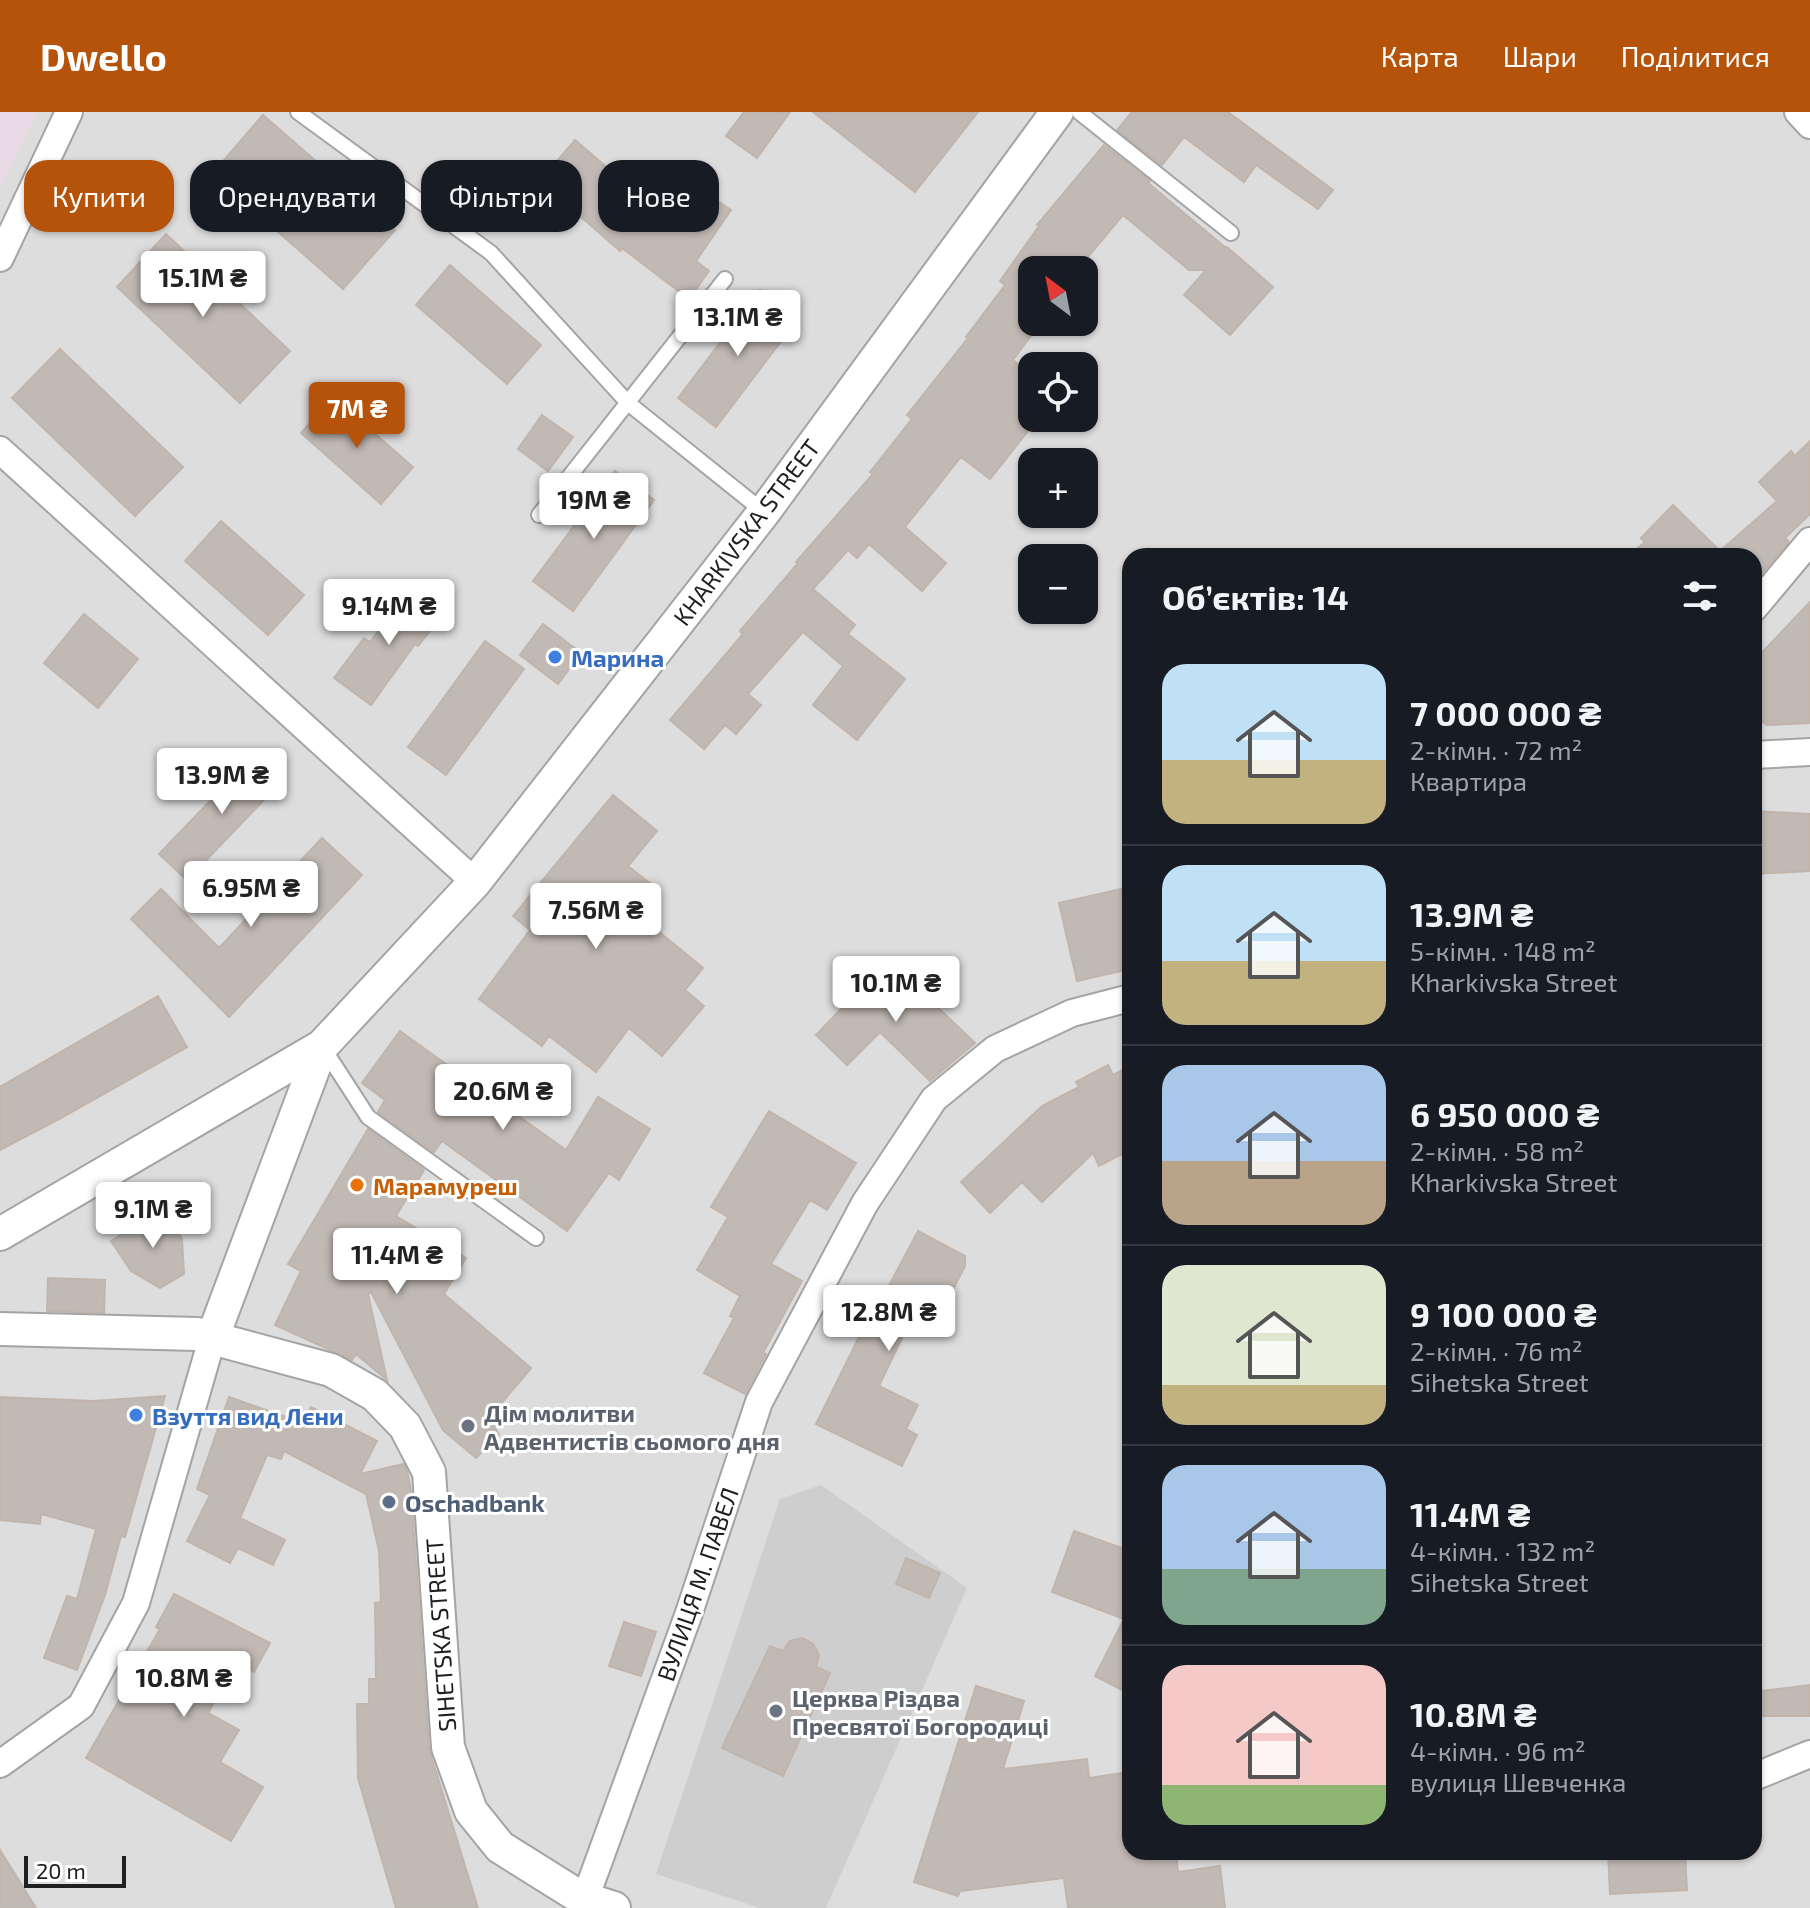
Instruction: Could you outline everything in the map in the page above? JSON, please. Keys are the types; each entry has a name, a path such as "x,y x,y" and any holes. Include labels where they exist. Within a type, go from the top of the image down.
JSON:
{"street":[{"path":"0,258 69,112"},
{"name":"KHARKIVSKA STREET","path":"0,1234 322,1046 475,882 764,512 1057,112"},
{"path":"1798,112 1810,125"},
{"path":"0,450 475,882"},
{"path":"1762,598 1810,541"},
{"path":"1762,755 1810,752"},
{"name":"ВУЛИЦЯ М. ПАВЕЛ","path":"585,1902 689,1613 759,1402 865,1203 934,1099 995,1049 1072,1013 1122,1000"},
{"name":"KHARKIVSKA STREET","path":"212,1339 322,1046"},
{"name":"SIHETSKA STREET","path":"0,1329 197,1334 331,1370 375,1395 405,1426 429,1472 448,1747 471,1811 500,1847 585,1902"},
{"path":"0,1764 81,1706 136,1603 212,1339"},
{"path":"1762,1774 1810,1754"}],"lane":[{"path":"298,112 491,253 628,403 764,512"},
{"path":"1079,112 1231,233"},
{"path":"539,515 725,279"},
{"path":"322,1046 368,1117 536,1238"}],"shaded area":[{"path":"0,112 1810,112 1810,1908 0,1908"},
{"path":"0,112 37,112 0,189"},
{"path":"821,1485 967,1588 826,1908 760,1908 656,1874 780,1499"}],"building":[{"path":"744,112 790,112 757,158 726,136"},
{"path":"813,112 978,112 915,192"},
{"path":"1132,112 1228,112 1333,190 1318,209 1256,165 1244,182 1184,137 1162,165 1117,130"},
{"path":"263,115 315,160 224,160"},
{"path":"575,140 598,160 598,232 582,218 582,160 558,160"},
{"path":"1104,145 1273,287 1230,335 1184,295 1206,270 1189,270 1123,215 1089,256 1018,256 1018,336 1031,336 1013,360 1018,364 1018,432 1027,432 990,479 961,457 905,527 946,563 922,591 869,544 857,558 848,550 813,589 855,625 848,634 905,679 857,740 813,705 843,666 803,632 748,694 761,705 736,734 725,725 704,749 670,720 743,634 740,631 796,562 873,474 870,472 912,419 907,415 1005,285 1000,281 1037,225"},
{"path":"719,202 731,210 719,227"},
{"path":"278,232 393,232 343,289"},
{"path":"598,232 716,232 696,261 709,271 689,299 622,248 620,251"},
{"path":"166,234 290,351 240,403 117,287"},
{"path":"450,265 541,345 507,384 416,305"},
{"path":"760,290 798,319 716,427 678,398"},
{"path":"60,349 183,467 135,516 12,398"},
{"path":"333,397 413,467 381,504 301,433"},
{"path":"542,415 573,437 548,471 518,449"},
{"path":"1810,441 1810,514 1785,538 1789,542 1762,573 1762,548 1723,548 1777,501 1759,482 1791,451 1795,456"},
{"path":"615,471 654,500 573,611 533,581"},
{"path":"1673,505 1717,548 1638,548 1645,542 1641,538"},
{"path":"221,521 304,595 268,635 185,561"},
{"path":"419,590 446,611 418,646 415,644 371,705 334,678 364,638 370,642 400,602 406,606"},
{"path":"1810,602 1810,723 1767,725 1762,722 1762,653"},
{"path":"84,614 138,659 98,708 44,663"},
{"path":"543,624 581,653 558,684 520,655"},
{"path":"485,641 524,669 446,775 408,747"},
{"path":"257,752 285,778 187,880 159,854"},
{"path":"613,795 657,831 628,866 661,892 641,917 703,968 685,990 704,1006 662,1056 629,1028 596,1072 549,1036 542,1046 479,999 530,930 513,916"},
{"path":"1762,811 1810,814 1810,871 1762,874"},
{"path":"322,838 362,875 229,1017 131,919 161,889 219,948"},
{"path":"1122,889 1122,971 1077,981 1059,903"},
{"path":"888,960 975,1043 930,1081 880,1032 847,1065 816,1035"},
{"path":"158,996 187,1047 0,1150 0,1087"},
{"path":"400,1031 566,1150 598,1097 650,1129 619,1180 609,1173 567,1231 442,1141 434,1152 378,1112 385,1100 362,1083"},
{"path":"1108,1065 1113,1075 1122,1070 1122,1154 1099,1166 1093,1153 1042,1202 1022,1182 990,1213 961,1182 1042,1106 1079,1087 1076,1082"},
{"path":"769,1111 856,1163 827,1210 810,1200 771,1264 802,1281 745,1394 704,1373 734,1318 730,1316 740,1296 697,1270 728,1217 711,1207"},
{"path":"368,1129 424,1170 396,1216 466,1258 444,1294 531,1368 490,1417 499,1435 476,1458 443,1430 371,1292 368,1294 387,1380 356,1354 352,1360 275,1325 301,1271 288,1264"},
{"path":"163,1208 182,1239 184,1274 160,1288 131,1271 111,1241"},
{"path":"918,1231 965,1256 965,1266 943,1309 921,1298 879,1386 918,1405 906,1429 917,1435 902,1466 816,1424 877,1294 883,1297"},
{"path":"48,1278 105,1280 104,1313 47,1311"},
{"path":"165,1396 125,1537 121,1536 105,1595 77,1670 44,1658 67,1596 77,1599 96,1529 41,1514 40,1524 0,1520 0,1397 93,1401"},
{"path":"229,1397 303,1423 311,1407 377,1441 360,1474 404,1464 407,1470 429,1749 478,1908 396,1908 358,1778 357,1704 369,1704 369,1679 376,1679 375,1603 381,1602 379,1551 366,1494 284,1451 281,1459 267,1455 240,1518 285,1540 273,1565 238,1548 230,1563 187,1541 210,1495 197,1489"},
{"path":"1074,1531 1122,1548 1122,1618 1052,1592"},
{"path":"906,1558 940,1573 929,1598 896,1584"},
{"path":"174,1594 270,1643 254,1672 237,1663 208,1713 239,1730 220,1762 263,1787 231,1841 86,1758 160,1629 156,1627"},
{"path":"624,1622 656,1632 641,1676 609,1666"},
{"path":"1122,1623 1122,1690 1095,1676"},
{"name":"Церква Різдва Пресвятої Богородиці","path":"802,1638 813,1644 819,1655 816,1667 830,1673 783,1776 722,1748 770,1646 783,1651 790,1641"},
{"path":"1810,1685 1810,1716 1762,1716 1762,1691"},
{"path":"976,1686 1024,1701 1003,1769 1087,1759 1089,1778 1122,1773 1122,1860 1177,1860 1178,1872 1220,1866 1225,1908 1068,1908 1064,1878 960,1891 958,1896 914,1882"},
{"path":"0,1850 36,1908 0,1908"},
{"path":"1608,1860 1685,1860 1687,1890 1610,1894"}],"place":[{"name":"Марина","path":"555,657"},
{"name":"Марамуреш","path":"357,1185"},
{"name":"Взуття вид Лєни","path":"136,1415"},
{"name":"Дім молитви Адвентистів сьомого дня","path":"468,1426"},
{"name":"Oschadbank","path":"389,1502"},
{"name":"Церква Різдва Пресвятої Богородиці","path":"776,1711"}]}
